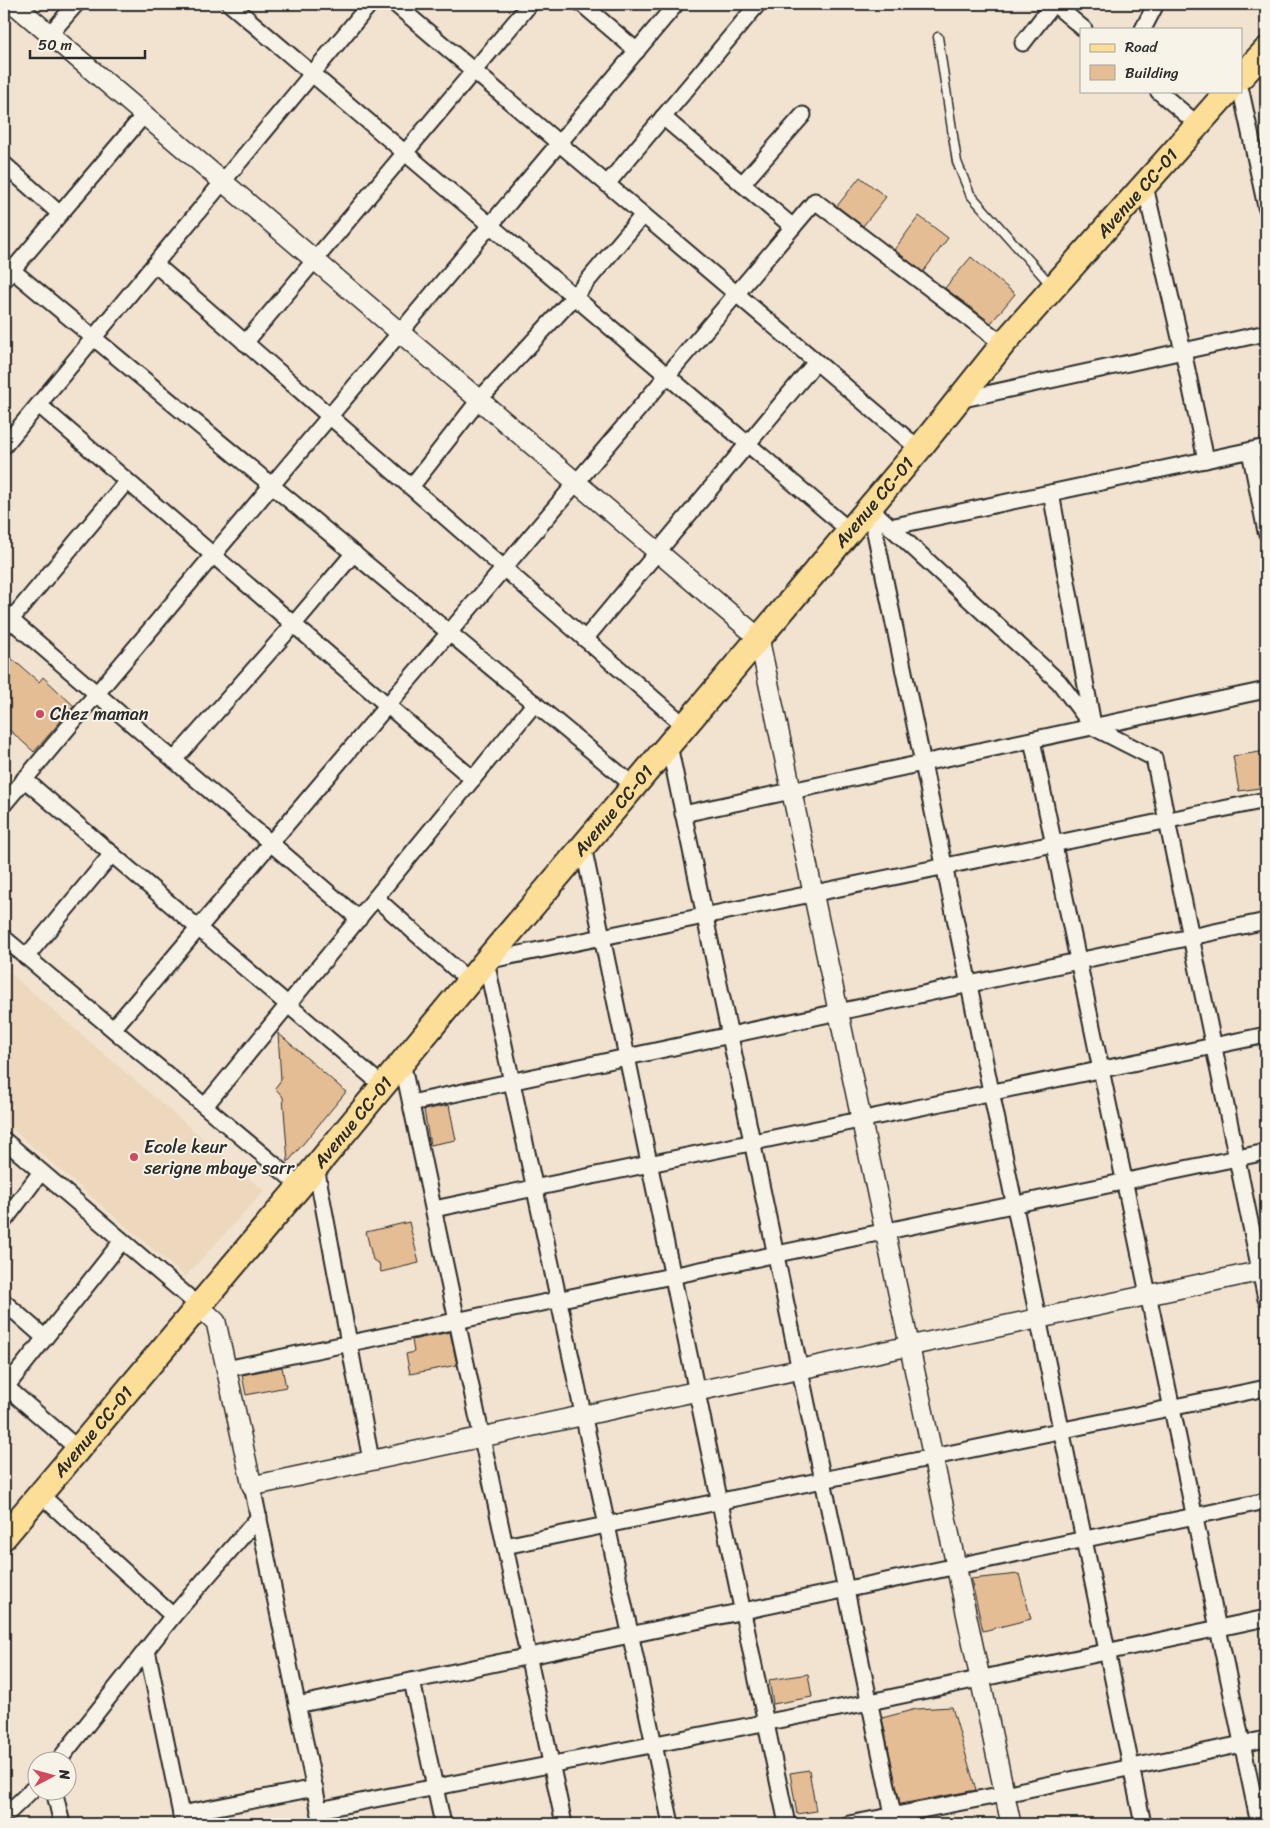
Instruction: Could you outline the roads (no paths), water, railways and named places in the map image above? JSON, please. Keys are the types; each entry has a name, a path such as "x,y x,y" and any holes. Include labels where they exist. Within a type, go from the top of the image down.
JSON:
{"main road":[{"path":"1242,76 1266,50"},
{"name":"Avenue CC-01","path":"4,1537 300,1186 469,981 870,508 1003,344 1227,92"}],"street":[{"path":"14,4 759,638 1011,1824"},
{"path":"50,34 76,4"},
{"path":"230,4 850,531"},
{"path":"4,446 370,4"},
{"path":"395,4 919,449"},
{"path":"245,343 530,4"},
{"path":"582,4 637,51"},
{"path":"4,804 676,4"},
{"path":"606,184 758,4"},
{"path":"1023,42 1053,4 1083,28"},
{"path":"1144,28 1156,4"},
{"path":"1159,92 1197,124"},
{"path":"1241,92 1266,207"},
{"path":"144,115 8,275 94,338 634,786"},
{"path":"742,184 802,116"},
{"path":"663,117 792,227"},
{"path":"4,164 60,214"},
{"path":"1145,186 1206,460"},
{"path":"113,1029 814,201 1003,344"},
{"path":"411,487 479,400 574,297 643,215"},
{"path":"155,264 685,726"},
{"path":"959,400 1266,333"},
{"path":"585,639 816,362"},
{"path":"38,404 472,779"},
{"path":"890,527 1266,448"},
{"path":"1250,451 1266,532"},
{"path":"127,481 6,621 96,694 359,919"},
{"path":"1051,493 1093,727"},
{"path":"870,508 1059,682 1093,727 1154,758 1237,1158 1263,1271 1266,1298"},
{"path":"870,508 1143,1824"},
{"path":"174,760 354,553"},
{"path":"684,814 1266,690"},
{"path":"206,1106 535,703"},
{"path":"1032,740 1259,1824"},
{"path":"669,745 894,1820"},
{"path":"24,779 383,1086"},
{"path":"671,1824 486,961 1266,800"},
{"path":"583,846 787,1824"},
{"path":"26,957 112,854"},
{"path":"376,898 469,981"},
{"path":"411,1103 1266,921"},
{"path":"4,938 300,1186"},
{"path":"434,1209 1266,1035"},
{"path":"402,1062 564,1824"},
{"path":"4,1140 216,1322 259,1517 321,1817 435,1787 870,1702 1266,1618"},
{"path":"226,1369 1266,1152"},
{"path":"316,1166 371,1460"},
{"path":"4,1221 41,1172"},
{"path":"78,1449 5,1386 46,1338 122,1241"},
{"path":"252,1486 1263,1271"},
{"path":"4,1302 46,1338"},
{"path":"505,1546 1266,1388"},
{"path":"40,1494 173,1616"},
{"path":"297,1705 1266,1501"},
{"path":"67,1750 173,1616 259,1517"},
{"path":"147,1650 182,1819 315,1788"},
{"path":"412,1680 443,1824"},
{"path":"849,1824 894,1820 1004,1794 1266,1739"},
{"path":"4,1810 8,1813 28,1794"},
{"path":"56,1800 62,1824"}],"lane":[{"path":"938,37 957,162 970,194 1054,288"}],"place":[{"name":"Chez maman","path":"40,714"},
{"name":"Ecole keur serigne mbaye sarr","path":"134,1157"}]}
